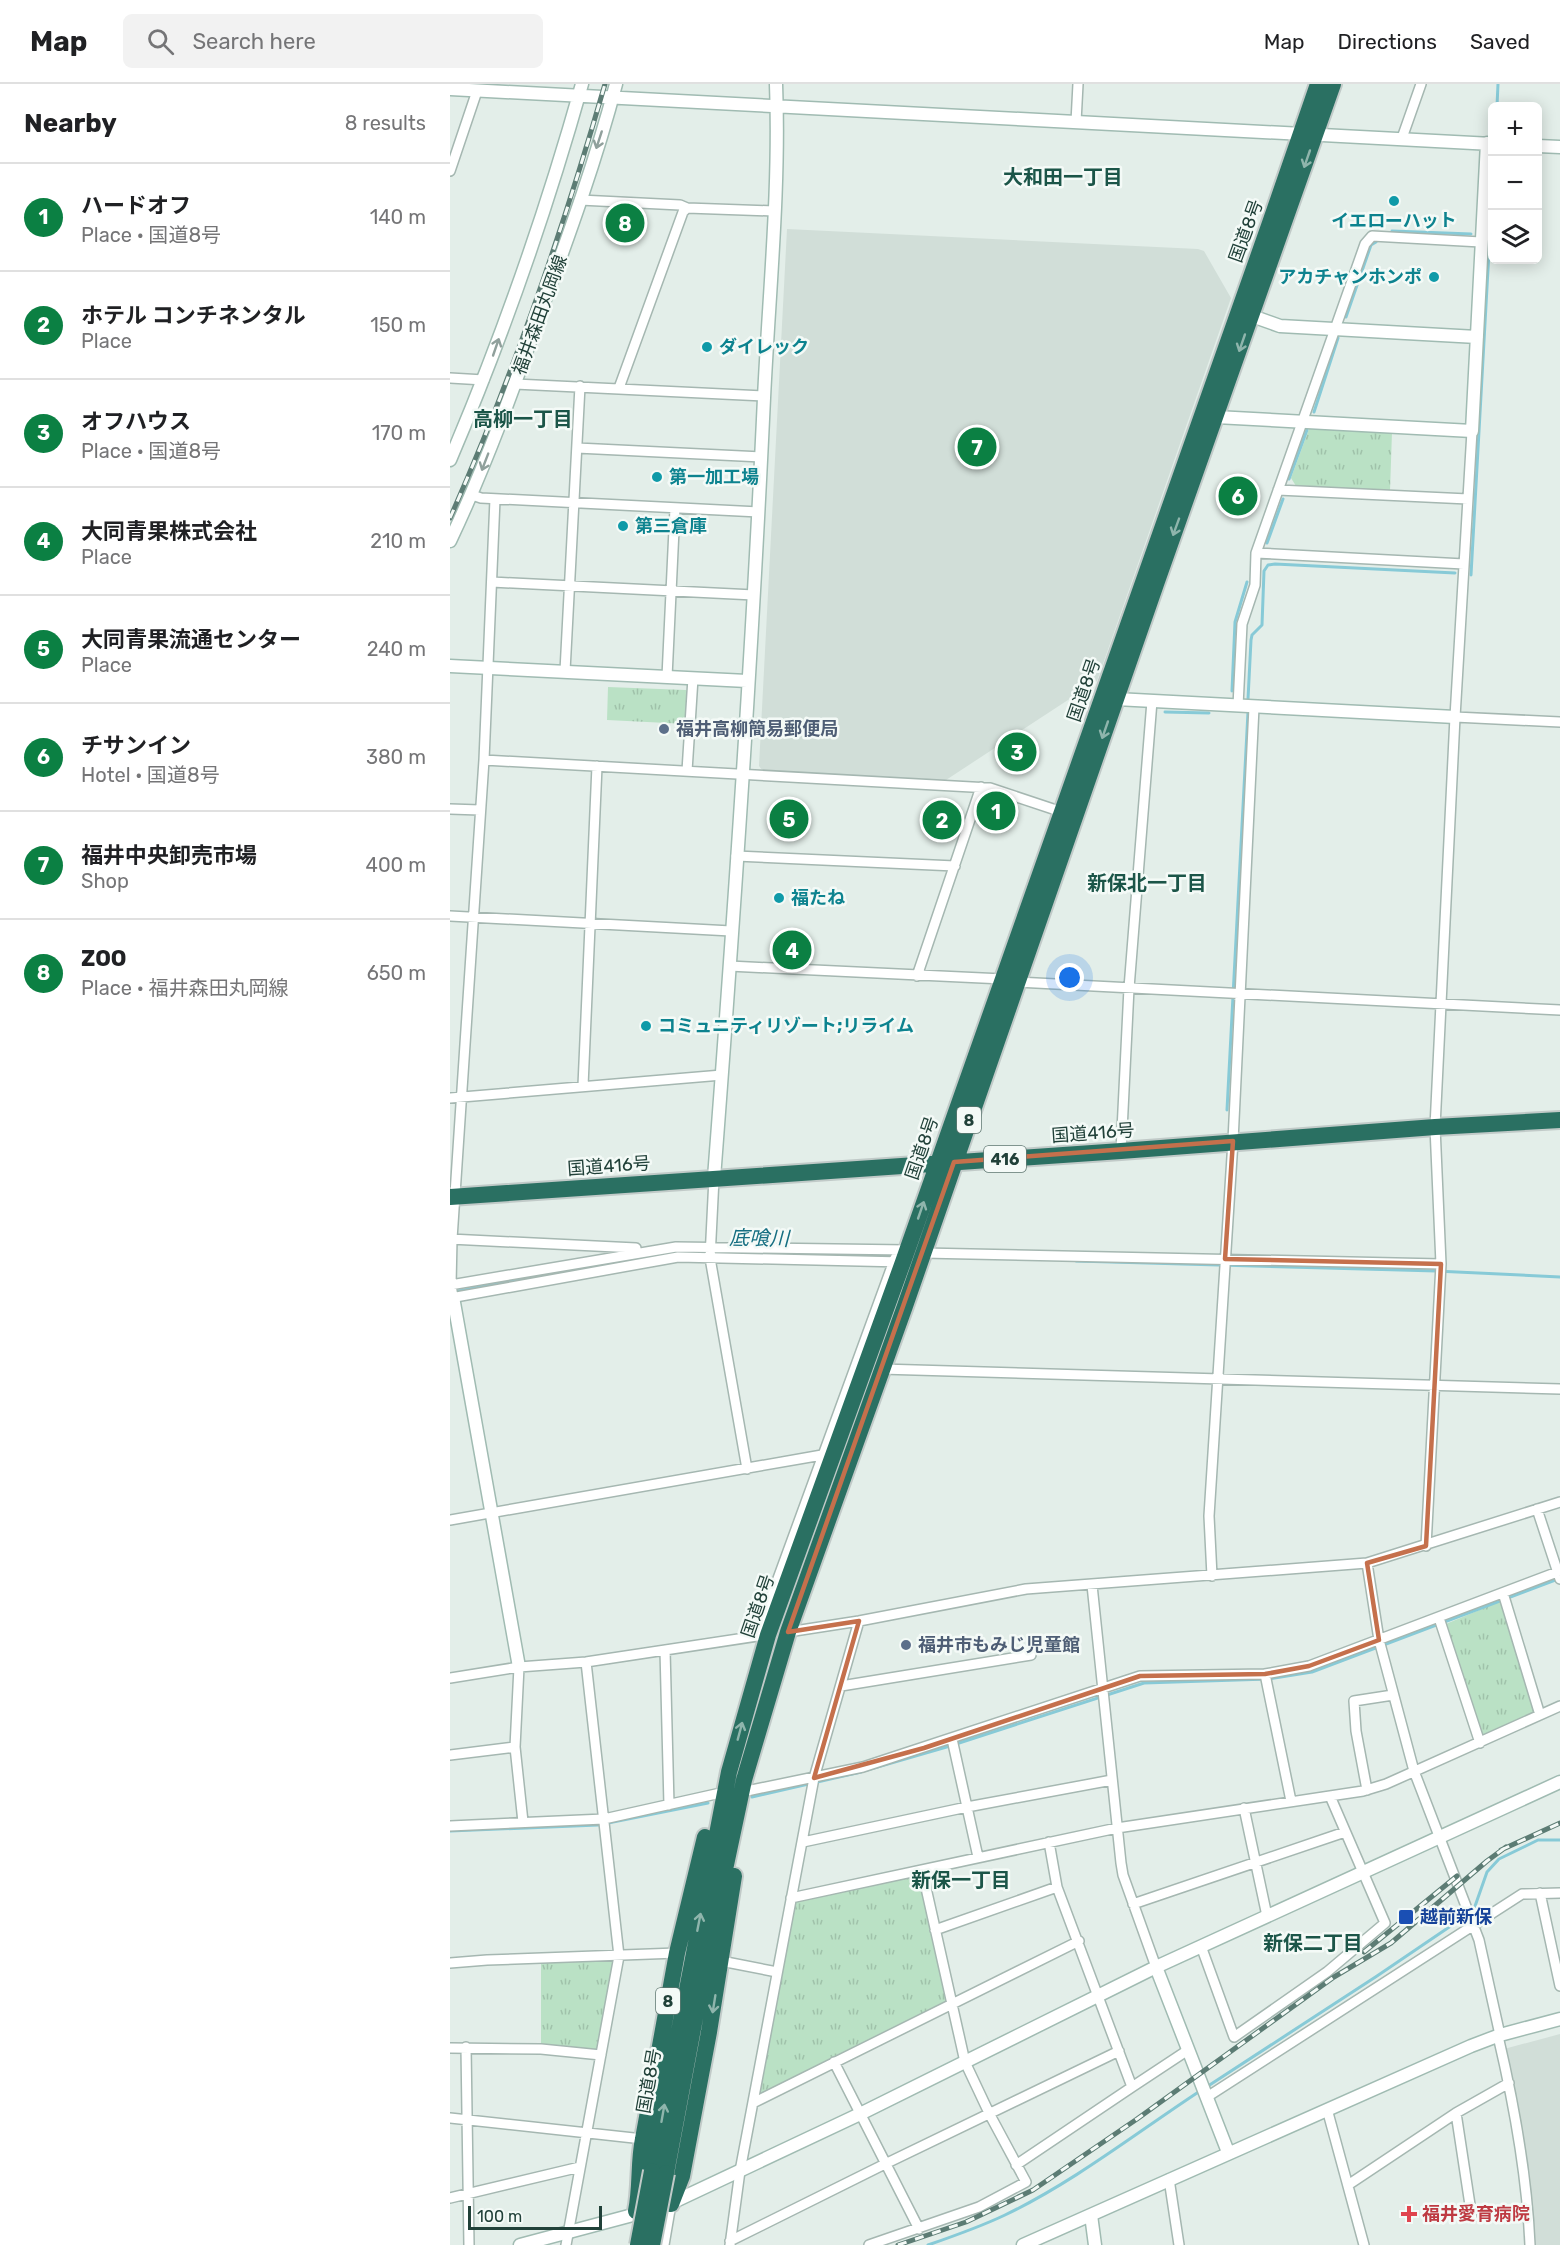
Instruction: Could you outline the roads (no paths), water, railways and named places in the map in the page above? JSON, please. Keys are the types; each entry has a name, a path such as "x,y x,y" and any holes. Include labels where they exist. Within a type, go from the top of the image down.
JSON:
{"highway":[{"name":"国道8号","path":"738,1789 745,1712 763,1635 937,1163 1010,981 1116,699 1251,316 1308,133 1318,84"},
{"name":"国道8号","path":"638,2245 659,2172 738,1789 788,1632 881,1369 905,1255 954,1162 1062,812 1308,133 1333,84"},
{"name":"国道416号","path":"453,1196 1560,1120"},
{"name":"8","path":"636,2215 640,2192 639,2162 667,2038 677,1953 706,1836 738,1789"},
{"name":"8","path":"671,2204 682,2176 705,2033 721,1961 743,1826 738,1789"},
{"name":"国道8号","path":"652,2245 659,2172"}],"street":[{"name":"福井森田丸岡線","path":"450,541 472,495 515,384 580,200 616,84"},
{"path":"747,1469 710,1258 710,1246 759,512 774,211 776,84"},
{"path":"1076,122 1078,84"},
{"path":"1402,138 1421,84"},
{"path":"450,89 580,90 613,98 1488,144"},
{"name":"福井森田丸岡線","path":"450,460 484,380 537,227 580,90"},
{"path":"450,171 477,91"},
{"path":"1542,146 1560,147"},
{"path":"1426,1546 1441,1264 1435,1127 1455,717 1482,242 1489,156"},
{"path":"580,200 680,205 687,208 774,211"},
{"path":"619,388 683,212 687,208"},
{"path":"1238,706 1242,624 1254,585 1256,553 1368,239 1372,236 1482,242"},
{"path":"1251,316 1280,326 1477,337"},
{"path":"450,378 484,380"},
{"path":"515,384 764,396"},
{"path":"566,671 580,386"},
{"path":"1216,417 1472,431"},
{"path":"577,448 762,456"},
{"path":"1278,490 1468,499"},
{"path":"472,495 495,499 759,512"},
{"path":"495,499 484,760 462,1096 453,1196 451,1291 519,1667 515,1747 523,1822"},
{"path":"667,677 675,508"},
{"path":"1256,553 1464,564"},
{"path":"492,582 754,596"},
{"path":"450,666 747,681"},
{"path":"687,771 693,678"},
{"path":"1116,699 1560,722"},
{"path":"1121,1151 1129,988 1152,701"},
{"path":"1212,1576 1209,1516 1233,1141 1254,707"},
{"path":"484,760 981,787 1062,812"},
{"path":"583,1086 597,766"},
{"path":"917,976 981,787"},
{"path":"450,809 480,810"},
{"path":"736,856 955,866"},
{"path":"450,916 731,931"},
{"path":"729,966 1560,1010"},
{"path":"450,1098 722,1075"},
{"path":"451,1239 654,1249 710,1246 905,1255"},
{"path":"451,1291 654,1249"},
{"path":"451,1291 678,1257 905,1255 1441,1264"},
{"path":"763,1635 822,1455 905,1255"},
{"path":"881,1369 1560,1389"},
{"path":"450,1520 822,1455"},
{"path":"450,1678 519,1667 586,1662 860,1621 1026,1589 1367,1563 1560,1502"},
{"path":"450,1826 604,1819 738,1789 814,1778 863,1767 1140,1676 1265,1674 1309,1666 1559,1574 1537,1509"},
{"path":"1367,1563 1379,1640 1414,1771 1479,1940 1509,2083 1522,2165 1530,2245"},
{"path":"1092,1585 1123,1875 1228,2152"},
{"path":"1503,1593 1540,1715"},
{"path":"1438,1618 1480,1743"},
{"path":"730,2243 740,2172 814,1778 860,1621"},
{"path":"664,1650 669,1805"},
{"path":"841,1686 1031,1655"},
{"path":"567,2239 619,1956 586,1662"},
{"path":"1265,1674 1291,1801"},
{"path":"1367,1790 1356,1731 1354,1701 1393,1695"},
{"path":"791,1898 1117,1828 1367,1790 1386,1784 1560,1706"},
{"path":"952,1739 978,1857"},
{"path":"450,1755 515,1747"},
{"path":"803,1842 967,1807 1112,1780"},
{"path":"520,2245 567,2239 671,2204 860,2114 1156,1967 1560,1782"},
{"path":"1202,1946 1234,2037 1327,1971 1386,1923 1330,1796"},
{"path":"1244,1808 1267,1916"},
{"path":"1133,1904 1345,1832"},
{"path":"1049,1842 1057,1887 1132,2086"},
{"path":"869,2245 979,2207 1026,2182 965,2062 922,1870"},
{"path":"935,1930 1057,1887"},
{"path":"1206,2097 1522,1893 1560,1893"},
{"path":"1540,1893 1560,1986"},
{"path":"753,2103 1078,1941"},
{"path":"450,1964 487,1960 677,1953"},
{"path":"721,1961 777,1972"},
{"path":"1023,2245 1446,2056 1499,2036 1560,2019"},
{"path":"450,2048 541,2049 601,2055"},
{"path":"466,2048 469,2245"},
{"path":"1016,2164 1188,2050"},
{"path":"730,2243 885,2164 1119,2051"},
{"path":"834,2062 919,2229"},
{"path":"1348,2186 1456,2113 1509,2083"},
{"path":"1327,2109 1364,2245"},
{"path":"1456,2113 1472,2218"},
{"path":"450,2118 643,2139"},
{"path":"450,2198 580,2167"},
{"path":"1169,2179 1179,2245"},
{"path":"664,2245 671,2204"},
{"path":"630,2245 636,2215"},
{"path":"1090,2215 1095,2245"}],"waterway":[{"path":"1497,102 1498,84"},
{"path":"1471,575 1491,210"},
{"path":"1392,231 1471,234"},
{"path":"1346,317 1371,245 1376,242"},
{"path":"1314,412 1338,338"},
{"path":"1289,479 1307,430"},
{"path":"1267,543 1283,499"},
{"path":"1248,699 1251,640 1252,635 1262,625 1264,571 1268,565 1455,573"},
{"path":"1232,691 1235,622 1247,582"},
{"path":"1165,712 1209,713"},
{"path":"1227,1110 1248,712"},
{"name":"底喰川","path":"761,1253 896,1256"},
{"name":"底喰川","path":"453,1292 653,1255"},
{"path":"1076,1261 1436,1271 1560,1277"},
{"path":"956,1744 1144,1683 1268,1679 1312,1672 1558,1579"},
{"path":"867,1770 950,1746"},
{"path":"752,1797 861,1772"},
{"path":"450,1831 598,1825 708,1803"},
{"path":"1474,1909 1487,1872 1499,1859 1538,1840 1560,1840"},
{"path":"1205,2088 1464,1917"},
{"path":"928,2245 1005,2215 1056,2188 1200,2091"}],"railway":[{"path":"450,518 495,411 535,304 572,195 605,84"},
{"path":"1501,1850 1560,1823"},
{"path":"898,2245 966,2222 1033,2190 1137,2119 1334,1977 1391,1943 1506,1847"},
{"path":"1364,1952 1457,1876"}],"place":[{"name":"イエローハット","path":"1394,201"},
{"name":"ZOO","path":"625,223"},
{"name":"アカチャンホンポ","path":"1434,277"},
{"name":"ダイレック","path":"707,347"},
{"name":"福井中央卸売市場","path":"977,447"},
{"name":"第一加工場","path":"657,477"},
{"name":"チサンイン","path":"1238,496"},
{"name":"第三倉庫","path":"623,526"},
{"name":"福井高柳簡易郵便局","path":"664,729"},
{"name":"オフハウス","path":"1017,752"},
{"name":"ハードオフ","path":"996,811"},
{"name":"大同青果流通センター","path":"789,819"},
{"name":"ホテル コンチネンタル","path":"942,820"},
{"name":"福たね","path":"779,898"},
{"name":"大同青果株式会社","path":"792,950"},
{"name":"コミュニティリゾート;リライム","path":"646,1026"},
{"name":"福井市もみじ児童館","path":"906,1645"},
{"name":"越前新保","path":"1406,1917"},
{"name":"福井愛育病院","path":"1409,2214"}],"district":[{"name":"大和田一丁目","path":"1063,177"},
{"name":"高柳一丁目","path":"523,419"},
{"name":"新保北一丁目","path":"1147,883"},
{"name":"新保一丁目","path":"961,1880"},
{"name":"新保二丁目","path":"1313,1943"}]}
